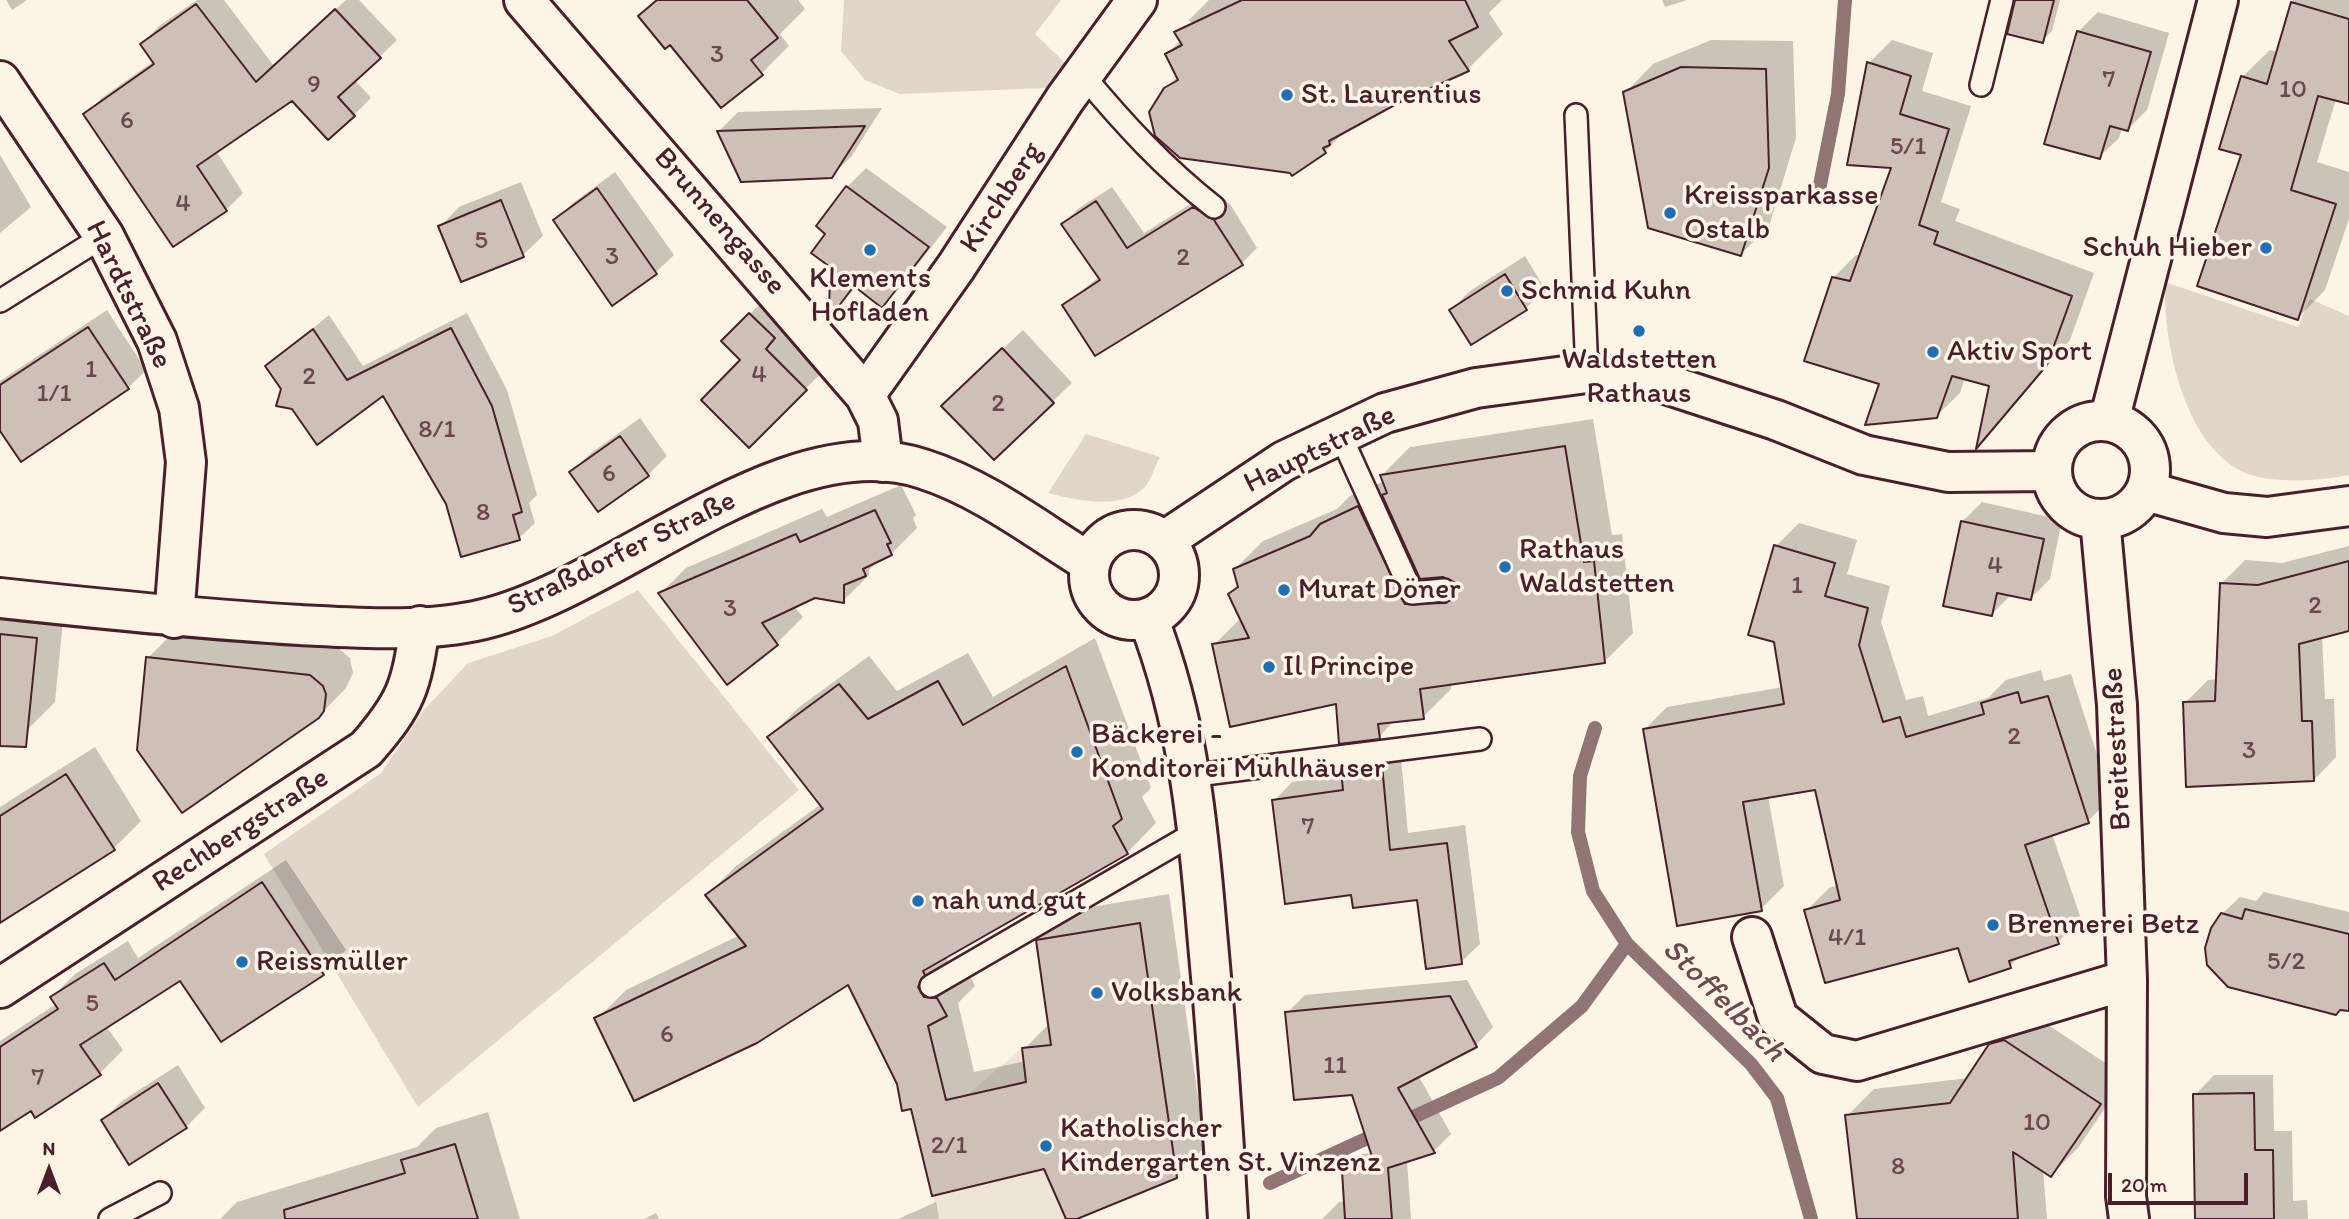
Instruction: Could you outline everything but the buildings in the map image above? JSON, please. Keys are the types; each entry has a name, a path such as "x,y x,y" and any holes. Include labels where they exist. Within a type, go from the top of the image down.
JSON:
{"street":[{"name":"Brunnengasse","path":"524,0 865,395 878,421 883,462"},
{"name":"Kirchberg","path":"865,395 956,267 1083,75 1137,0"},
{"path":"2109,421 2218,0"},
{"name":"Hardtstraße","path":"0,81 104,236 157,341 179,408 186,462 174,618"},
{"name":"Hauptstraße","path":"1164,541 1284,461 1385,412 1476,388 1587,373 1666,384 1776,420 1864,455 1948,472 2051,471"},
{"path":"2109,421 2136,434 2150,461 2151,477 2146,491 2128,512 2100,519 2085,517 2072,510 2061,499 2051,471 2054,455 2062,439 2075,428 2091,422 2109,421"},
{"name":"Straßdorfer Straße","path":"0,598 174,618 345,627 420,626 483,619 544,599 751,492 784,479 849,461 883,462 921,468 960,484 1089,562"},
{"path":"2146,491 2224,513 2267,517 2349,506"},
{"name":"Breitestraße","path":"2100,519 2116,692 2127,979 2126,1182 2129,1219"},
{"path":"1146,531 1164,541 1174,554 1179,579 1169,604 1148,618 1120,618 1099,605 1089,585 1089,562 1099,544 1116,533 1146,531"},
{"path":"1148,618 1178,704 1198,831 1220,1079 1228,1219"},
{"name":"Rechbergstraße","path":"0,988 366,749 398,713 413,675 420,626"},
{"path":"1752,937 1778,1018 1823,1054 1857,1061 2127,979"}],"lane":[{"path":"1981,85 2002,0"},
{"path":"1083,75 1128,129 1174,176 1214,207"},
{"path":"1576,116 1587,373"},
{"path":"0,301 104,236"},
{"path":"1340,434 1412,593 1444,590"},
{"path":"1189,776 1480,739"},
{"path":"931,986 1198,831"},
{"path":"110,1219 160,1193"}],"shaded area":[{"path":"844,0 1061,0 1035,34 1068,66 1046,88 900,94 865,80 841,51"},
{"path":"2165,282 2298,327 2310,299 2349,316 2349,475 2325,479 2280,480 2243,472 2222,458 2191,415 2181,388 2168,332"},
{"path":"1086,434 1160,457 1145,487 1124,499 1098,502 1048,493"},
{"path":"638,590 799,790 418,1107 264,854 381,773 424,710 468,663 552,636"},
{"name":"Katholischer Kindergarten St. Vinzenz","path":"1022,1048 1165,1100 1177,1178 1077,1219 939,1219 911,1109 966,1096"}],"waterway":[{"path":"1818,195 1838,94 1845,0"},
{"name":"Stoffelbach","path":"1595,728 1580,776 1578,832 1593,891 1627,944 1751,1064 1777,1098 1811,1219"},
{"path":"1270,1183 1498,1078 1582,1006 1627,944"}],"place":[{"name":"St. Laurentius","path":"1287,95"},
{"name":"Kreissparkasse Ostalb","path":"1670,213"},
{"name":"Schuh Hieber","path":"2266,248"},
{"name":"Klements Hofladen","path":"870,250"},
{"name":"Schmid Kuhn","path":"1507,291"},
{"name":"Waldstetten Rathaus","path":"1639,331"},
{"name":"Aktiv Sport","path":"1933,352"},
{"name":"Rathaus Waldstetten","path":"1505,567"},
{"name":"Murat Döner","path":"1284,590"},
{"name":"Il Principe","path":"1269,667"},
{"name":"Bäckerei - Konditorei Mühlhäuser","path":"1077,752"},
{"name":"nah und gut","path":"918,901"},
{"name":"Brennerei Betz","path":"1993,925"},
{"name":"Reissmüller","path":"242,962"},
{"name":"Volksbank","path":"1097,993"},
{"name":"Katholischer Kindergarten St. Vinzenz","path":"1046,1146"}]}
